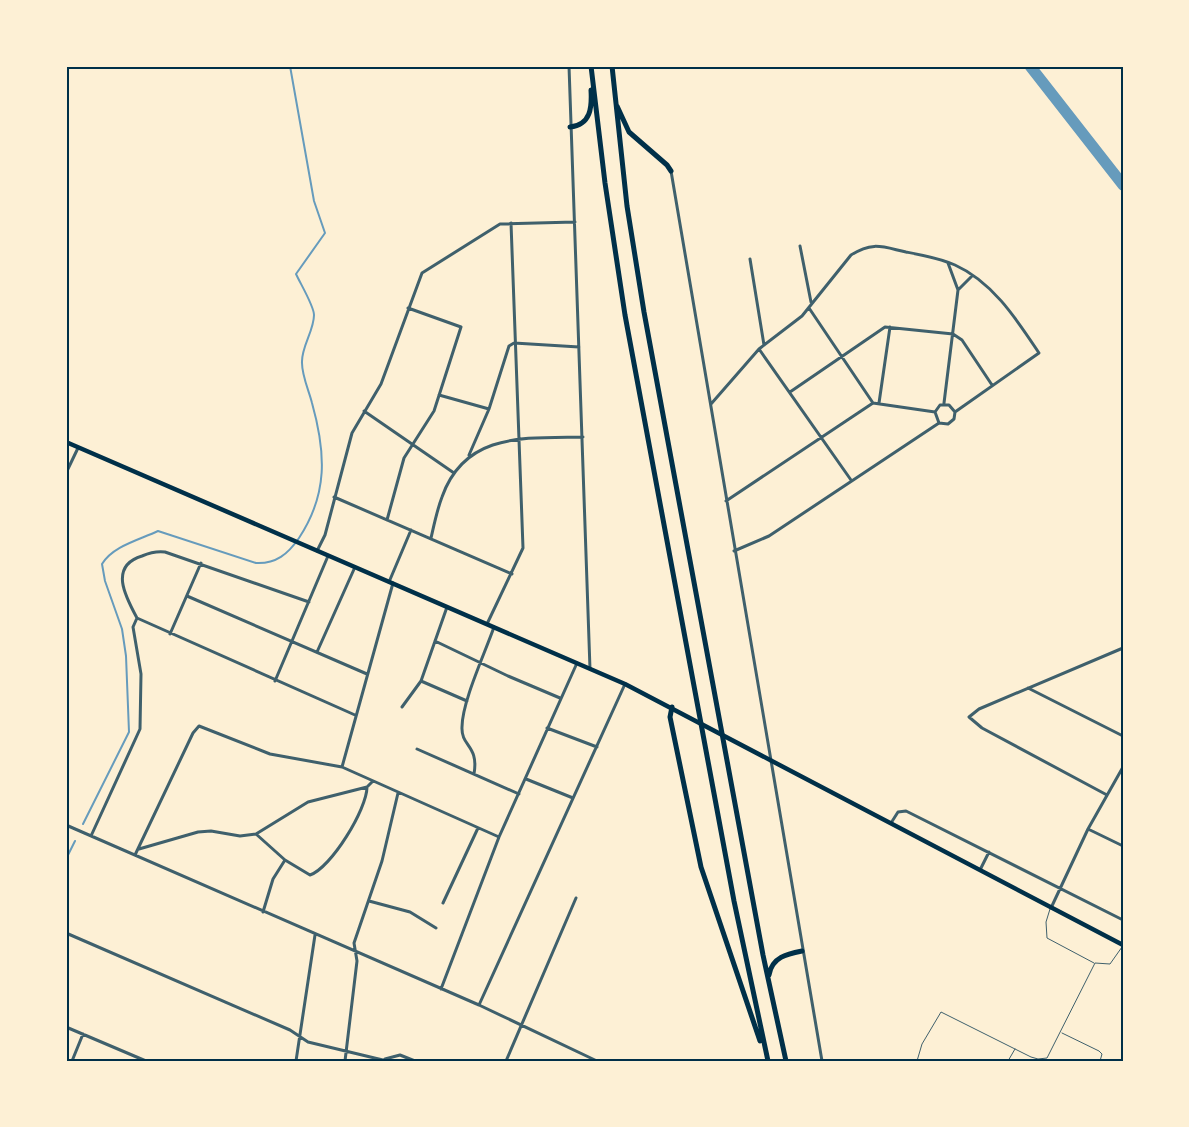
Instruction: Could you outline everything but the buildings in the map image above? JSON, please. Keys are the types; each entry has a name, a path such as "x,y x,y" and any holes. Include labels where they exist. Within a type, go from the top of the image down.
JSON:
{"highway":[{"path":"591,66 611,227 625,315 734,901 768,1061"},
{"path":"612,66 613,90 627,206 644,312 768,980 786,1061"},
{"path":"570,126 580,126 588,118 593,79"},
{"path":"613,90 629,132 667,165 671,172"},
{"path":"672,707 670,717 701,867 768,1061"},
{"path":"768,980 772,966 777,959 802,951"}],"main road":[{"path":"66,442 625,684 672,707 1123,946"}],"street":[{"path":"569,66 590,669"},
{"path":"671,172 822,1061"},
{"path":"317,551 325,535 352,433 381,384 420,277 426,269 500,224 574,222"},
{"path":"487,625 512,574 522,548 511,223"},
{"path":"710,405 764,345 802,316 851,255 868,246 875,245 948,262 972,276 1000,298 1039,353 955,412 954,418 948,424 939,423 768,536 734,551"},
{"path":"800,246 812,302"},
{"path":"750,260 764,345"},
{"path":"935,412 944,403 958,290 948,262"},
{"path":"958,290 972,276"},
{"path":"387,520 404,458 434,411 460,327 408,308"},
{"path":"809,308 873,403"},
{"path":"790,392 842,358 881,327 953,334 962,340 992,385"},
{"path":"879,403 890,327"},
{"path":"431,538 441,498 454,473 468,456 488,409 509,346 514,343 579,347"},
{"path":"759,350 851,480"},
{"path":"440,394 488,409"},
{"path":"726,501 873,403 935,412"},
{"path":"944,403 955,412"},
{"path":"364,411 454,473"},
{"path":"935,412 939,423"},
{"path":"468,456 494,444 519,438 583,437"},
{"path":"66,473 78,448"},
{"path":"334,497 512,574"},
{"path":"342,767 391,583 411,530"},
{"path":"309,602 201,563 158,551 128,561 122,572 122,582 137,618 355,715"},
{"path":"275,681 328,556"},
{"path":"170,634 201,563"},
{"path":"317,652 355,567"},
{"path":"187,596 367,674"},
{"path":"402,707 421,681 447,607"},
{"path":"91,836 140,730 141,674 133,627 137,618"},
{"path":"474,774 476,757 464,738 462,730 468,702 494,628"},
{"path":"435,641 481,664 560,698"},
{"path":"1107,795 990,733 970,720 969,717 979,709 1123,648"},
{"path":"441,989 499,836 577,663"},
{"path":"421,681 468,702"},
{"path":"479,1005 625,684"},
{"path":"1028,688 1123,736"},
{"path":"135,855 197,727 213,730 270,754 342,767 372,782 499,836"},
{"path":"547,728 597,747"},
{"path":"417,749 519,794"},
{"path":"1050,908 1088,829 1123,767"},
{"path":"1117,778 1123,781"},
{"path":"526,779 573,798"},
{"path":"256,834 285,860 310,875 317,873 345,838 361,808 367,787 372,782"},
{"path":"139,850 198,832 240,836 256,834 308,802 367,787"},
{"path":"344,1061 357,961 354,953 354,943 383,856 398,793"},
{"path":"890,823 898,812 906,811 1123,920"},
{"path":"66,825 354,953 479,1005 597,1061"},
{"path":"443,904 478,828"},
{"path":"1088,829 1123,846"},
{"path":"979,870 989,852"},
{"path":"262,912 273,879 285,860"},
{"path":"506,1061 576,898"},
{"path":"369,901 407,911 436,928"},
{"path":"66,933 290,1030 308,1042 386,1060 400,1055 415,1061"},
{"path":"296,1061 315,935"},
{"path":"66,1027 146,1061"},
{"path":"72,1061 82,1034"}],"lane":[{"path":"1050,908 1046,922 1047,938 1095,963 1105,965 1113,962 1123,946"},
{"path":"917,1061 922,1044 941,1012 1038,1059 1048,1058 1095,963"},
{"path":"1061,1032 1102,1054 1100,1061"},
{"path":"1008,1061 1015,1048"}],"waterway":[{"path":"83,824 129,732 126,656 122,629 105,581 102,564 120,548 158,531 256,563 270,562 281,557 295,544 308,522 320,489 322,473 320,439 317,421 302,368 303,351 312,327 314,315 296,274 325,233 314,201 290,66"},
{"path":"1030,66 1123,185"},
{"path":"66,859 75,841"}]}
